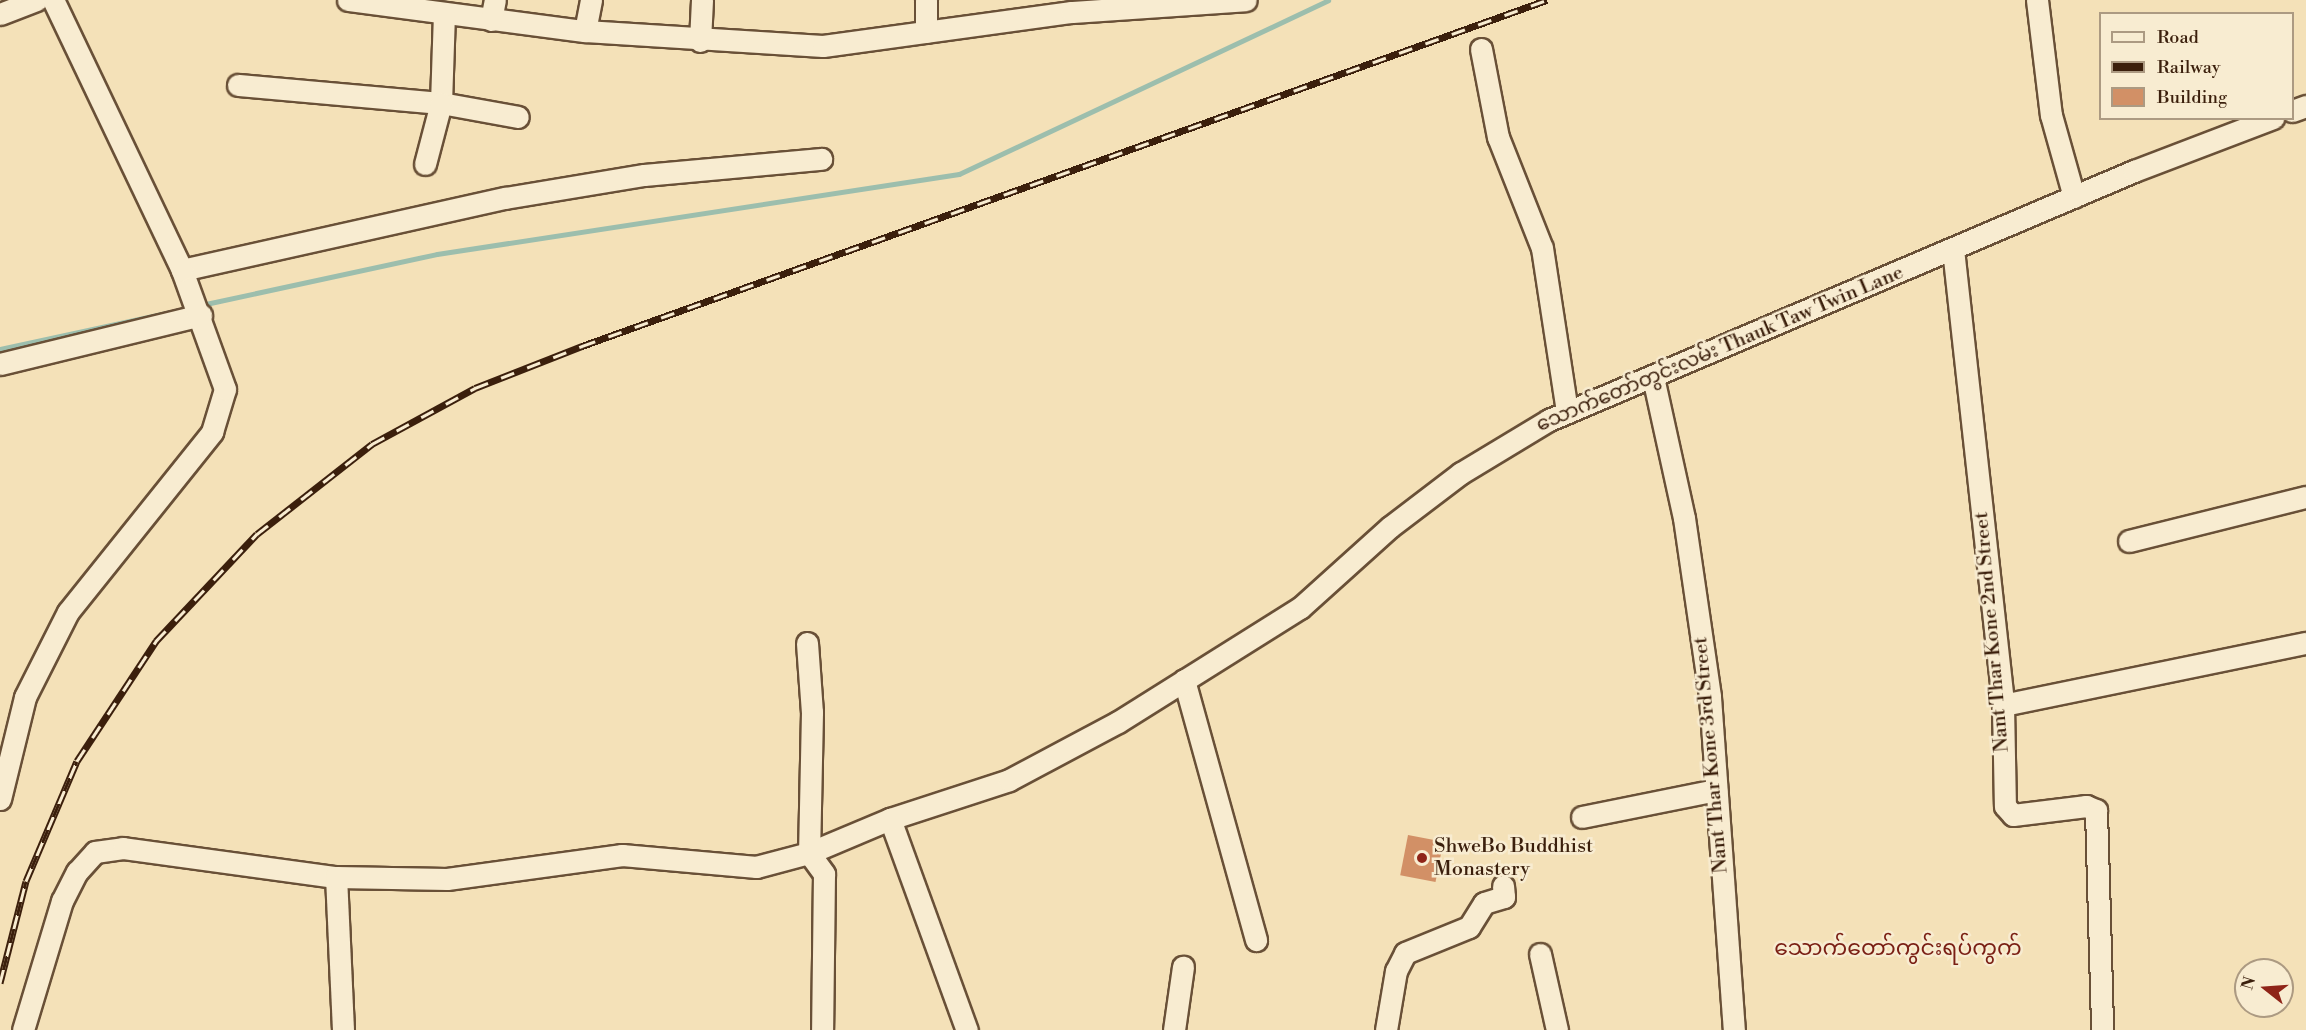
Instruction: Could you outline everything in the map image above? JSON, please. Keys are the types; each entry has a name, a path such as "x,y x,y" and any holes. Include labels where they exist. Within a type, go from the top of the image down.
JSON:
{"street":[{"path":"0,14 36,0"},
{"path":"0,799 25,698 68,612 212,432 225,388 201,315 182,270 53,0"},
{"path":"348,0 381,2 444,13 493,10 585,31 700,41 823,46 926,32 1072,6 1246,0"},
{"path":"585,31 591,0"},
{"path":"700,41 702,0"},
{"path":"926,0 926,32"},
{"path":"2037,0 2051,115 2074,196"},
{"path":"425,164 441,103 444,13"},
{"path":"1481,49 1498,137 1542,248 1567,412"},
{"path":"238,85 441,103 518,117"},
{"name":"သောက်တော်တွင်းလမ်း Thauk Taw Twin Lane","path":"23,1030 63,901 77,872 95,852 123,849 336,877 447,879 622,855 756,867 808,853 890,819 1009,780 1184,681 1300,608 1390,527 1461,473 1567,412 2074,196 2268,120"},
{"path":"182,270 506,198 644,175 821,159"},
{"name":"Nant Thar Kone 2nd Street","path":"1953,249 2003,705 2008,812 2086,806 2096,810 2102,1030"},
{"path":"0,364 201,315"},
{"name":"Nant Thar Kone 3rd Street","path":"1653,377 1684,518 1710,698 1734,1030"},
{"path":"2129,541 2306,497"},
{"path":"807,643 812,712 808,853 824,874 822,1030"},
{"path":"2003,705 2306,644"},
{"path":"1184,681 1256,940"},
{"path":"1582,817 1716,790"},
{"path":"890,819 967,1030"},
{"path":"336,877 343,1030"},
{"path":"1386,1030 1396,971 1405,953 1469,927 1484,903 1504,897 1503,886"},
{"path":"1540,954 1557,1030"},
{"path":"1174,1030 1183,967"}],"building":[{"name":"ShweBo Buddhist Monastery","path":"1408,835 1443,842 1436,882 1400,875"}],"waterway":[{"path":"201,305 437,254 959,174 1328,0"},
{"path":"0,349 171,312"}],"railway":[{"path":"0,983 26,881 77,761 156,641 257,534 372,444 475,388 582,346 1547,0"}],"place":[{"name":"ShweBo Buddhist Monastery","path":"1422,858"}],"district":[{"name":"သောက်တော်ကွင်းရပ်ကွက်","path":"1898,949"}]}
